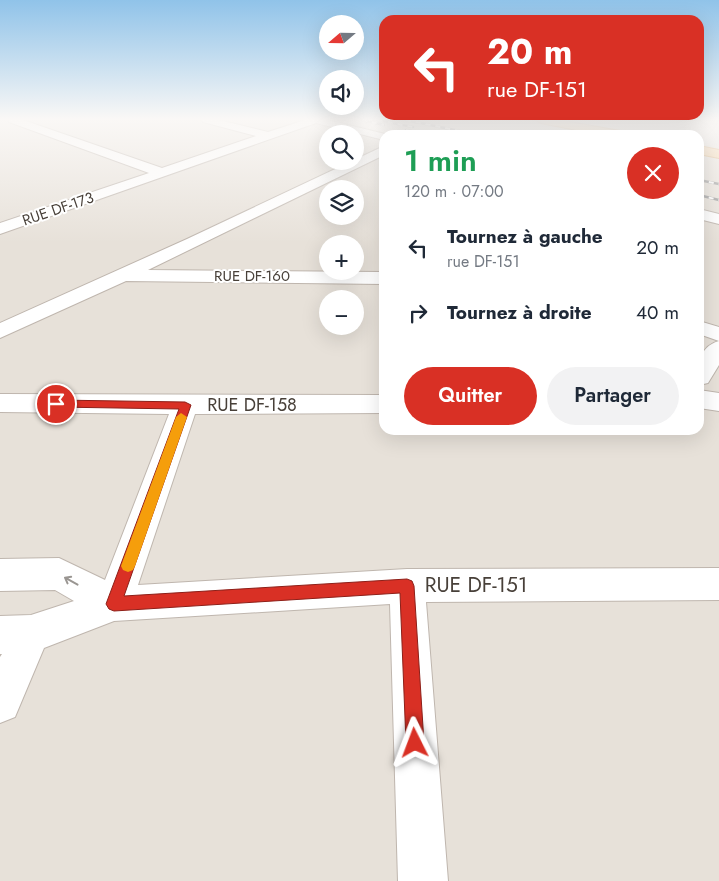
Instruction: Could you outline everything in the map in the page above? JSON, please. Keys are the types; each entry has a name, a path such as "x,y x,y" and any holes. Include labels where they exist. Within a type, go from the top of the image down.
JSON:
{"street":[{"path":"129,161 163,173"},
{"name":"RUE DF-173","path":"4,224 197,161"},
{"path":"0,331 121,276 361,161"},
{"path":"704,215 719,219"},
{"name":"RUE DF-160","path":"121,276 379,278"},
{"path":"704,329 719,334"},
{"path":"704,370 719,348"},
{"path":"704,400 719,402"},
{"name":"RUE DF-158","path":"0,403 379,404"},
{"path":"0,575 59,574 114,604 185,405"},
{"name":"RUE DF-151","path":"16,634 114,604 407,586 719,584"},
{"path":"407,586 422,881"},
{"path":"0,702 16,634"}],"shaded area":[{"path":"0,161 319,161 319,170 364,170 364,161 379,161 379,435 704,435 704,161 719,161 719,881 0,881"}],"railway":[{"path":"704,181 719,184"},
{"path":"704,196 719,200"}],"slow traffic":[{"path":"128,566 181,417"}],"route":[{"path":"56,404 185,405 114,604 407,586 415,743"}]}
